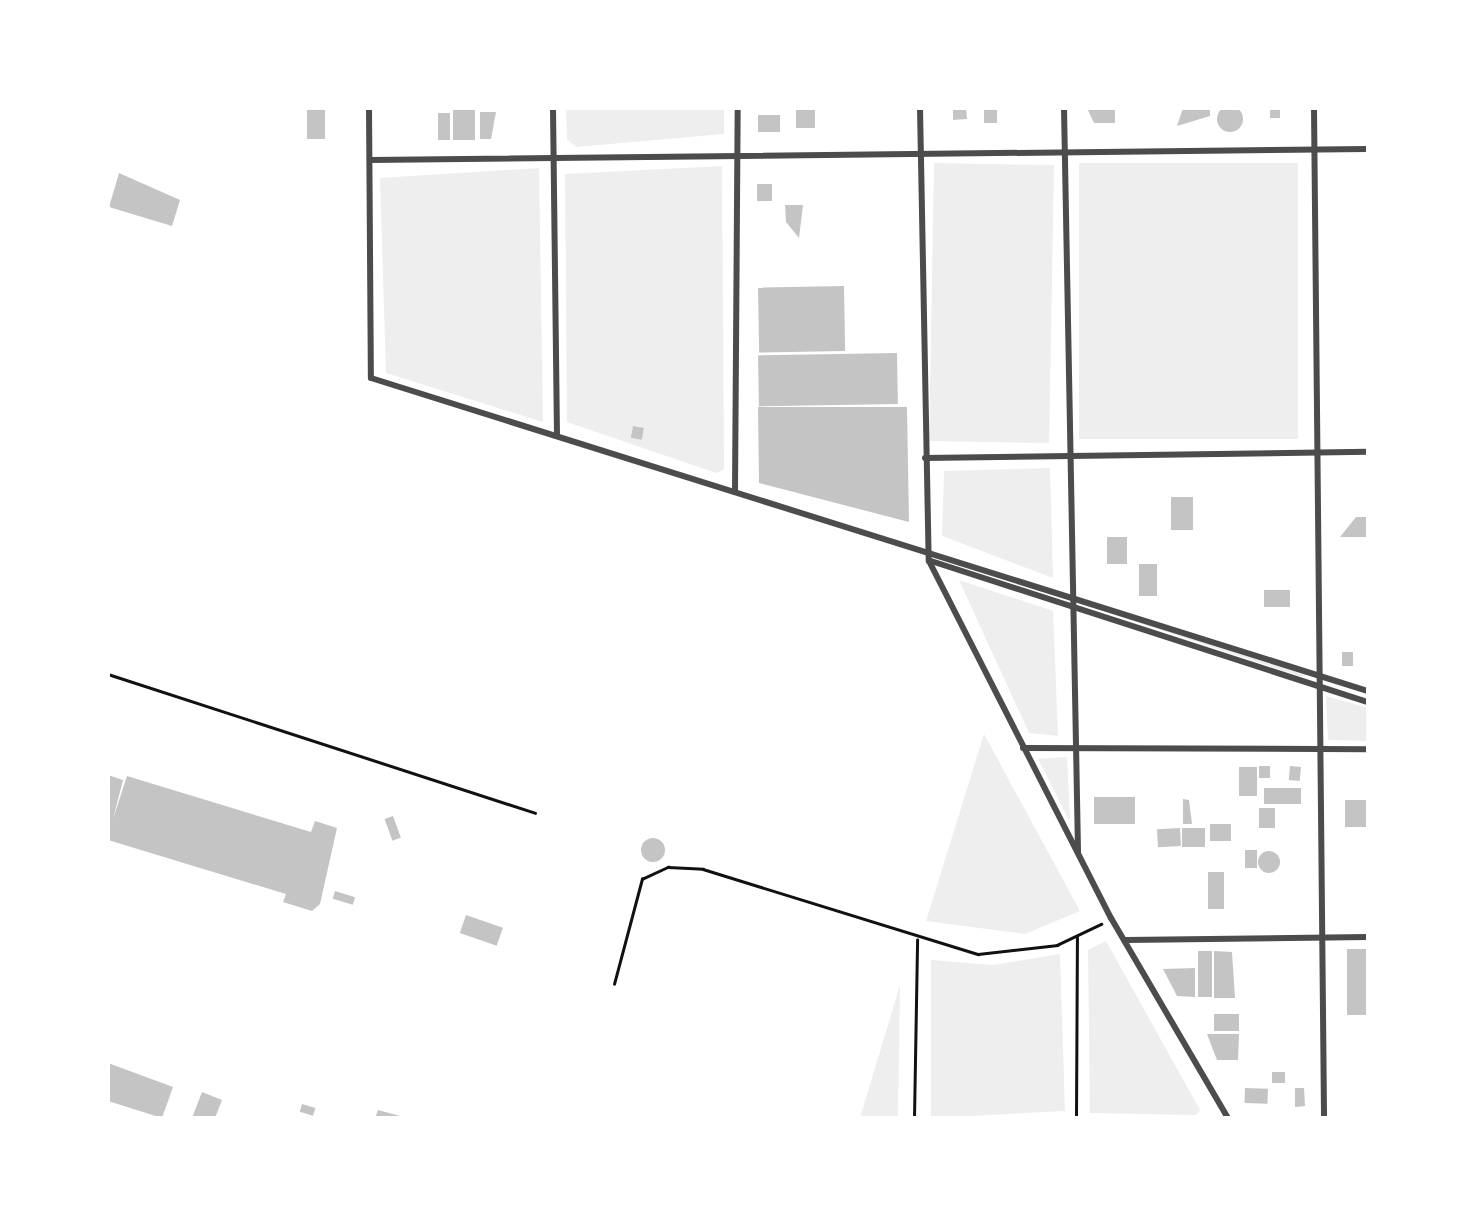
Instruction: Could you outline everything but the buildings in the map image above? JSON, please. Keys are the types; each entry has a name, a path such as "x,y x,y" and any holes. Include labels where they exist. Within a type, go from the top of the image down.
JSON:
{"street":[{"path":"369,108 371,378 735,492 926,546 1368,691"},
{"path":"554,108 557,435"},
{"path":"735,492 738,108"},
{"path":"920,108 926,546 930,561 1111,918 1228,1118"},
{"path":"1064,108 1068,605 1078,854"},
{"path":"1314,108 1324,1118"},
{"path":"370,160 1368,149"},
{"path":"925,458 1368,452"},
{"path":"930,561 1368,702"},
{"path":"1023,748 1368,748"},
{"path":"1124,940 1368,938"}],"path":[{"path":"108,674 536,814"},
{"path":"614,984 637,890 668,868 703,869 917,939 978,954 1077,937 1111,918"},
{"path":"1076,1118 1077,937"},
{"path":"914,1118 917,939"}],"shaded area":[{"path":"566,108 724,108 724,134 576,147 567,139"},
{"path":"934,163 1054,165 1049,443 929,441"},
{"path":"1079,163 1298,163 1298,439 1079,439"},
{"path":"722,166 724,470 716,473 567,422 565,174"},
{"path":"539,168 543,422 386,373 380,178"},
{"path":"1050,468 1053,578 942,536 944,471"},
{"path":"959,580 1053,611 1058,736 1029,733"},
{"path":"1079,603 1306,675 1302,677"},
{"path":"1326,696 1368,708 1368,741 1328,740"},
{"path":"984,734 1080,911 1025,934 926,921"},
{"path":"1067,757 1070,818 1069,820 1038,759"},
{"path":"1106,941 1200,1110 1196,1115 1090,1113 1088,950"},
{"path":"1060,954 1065,1111 931,1118 931,960 993,965"},
{"path":"900,985 898,1118 860,1118"}]}
